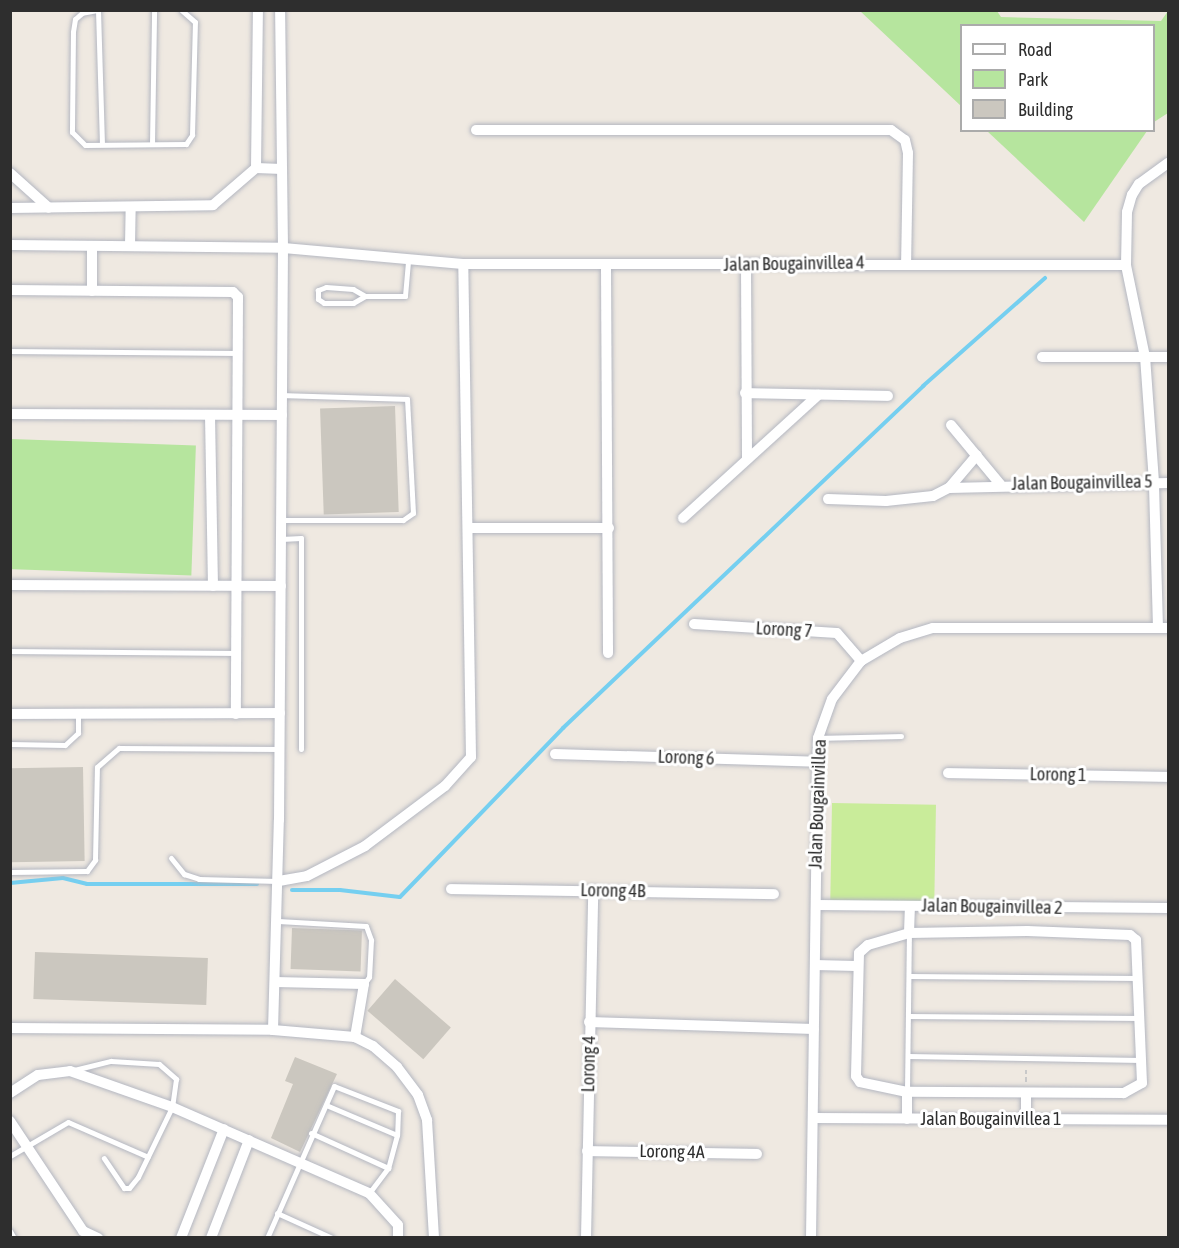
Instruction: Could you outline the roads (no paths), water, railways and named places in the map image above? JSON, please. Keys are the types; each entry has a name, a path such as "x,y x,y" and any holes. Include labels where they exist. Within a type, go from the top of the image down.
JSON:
{"street":[{"path":"256,168 258,10"},
{"path":"273,1030 279,881 280,749 283,248 280,10"},
{"path":"476,130 891,130 905,140 908,153 906,263"},
{"path":"1163,628 1145,357 1125,265 1127,212 1132,195 1139,184 1168,163"},
{"path":"10,208 213,205 256,168 282,169"},
{"path":"10,173 49,207"},
{"path":"130,246 131,207"},
{"name":"Jalan Bougainvillea 4","path":"10,245 283,248 464,264 606,267 906,263 1125,265"},
{"path":"92,246 93,291"},
{"path":"279,881 307,876 364,846 445,786 471,757 464,264"},
{"path":"746,265 747,458"},
{"path":"606,267 609,653"},
{"path":"10,290 233,292 237,297 236,714"},
{"path":"1042,357 1168,357"},
{"path":"745,393 888,396"},
{"path":"683,518 818,395"},
{"path":"10,414 282,415"},
{"path":"210,415 213,586"},
{"name":"Jalan Bougainvillea 5","path":"951,425 1000,484 1168,483"},
{"path":"949,488 977,455"},
{"path":"828,499 915,500 949,488 1000,484"},
{"path":"468,528 609,528"},
{"path":"10,585 280,586"},
{"name":"Lorong 7","path":"694,624 837,633 861,661"},
{"name":"Jalan Bougainvillea","path":"811,1238 817,762 818,738 832,699 861,661 900,638 933,628 1163,628"},
{"path":"10,714 280,713"},
{"name":"Lorong 6","path":"555,754 817,762"},
{"name":"Lorong 1","path":"948,773 1168,777"},
{"name":"Lorong 4B","path":"451,889 774,894"},
{"name":"Lorong 4","path":"586,1238 592,890"},
{"name":"Jalan Bougainvillea 2","path":"816,905 1168,908"},
{"path":"909,933 910,906"},
{"path":"1027,908 1027,931"},
{"path":"1027,931 1130,935 1139,949 1142,1083 1125,1093 907,1092 867,1086 856,1076 855,966 859,953 868,945 909,933 1027,931"},
{"path":"815,965 855,966"},
{"path":"275,982 364,984 355,1037"},
{"path":"590,1022 814,1029"},
{"path":"10,1028 273,1030 355,1037 372,1046 397,1067 418,1095 427,1120 434,1238"},
{"path":"10,1093 38,1075 70,1071 172,1107 369,1193 398,1225 398,1238"},
{"path":"907,1092 907,1119"},
{"path":"1026,1093 1026,1119"},
{"name":"Jalan Bougainvillea 1","path":"813,1118 1168,1120"},
{"path":"10,1120 83,1231 98,1238"},
{"path":"181,1238 224,1129"},
{"path":"211,1238 249,1140"},
{"name":"Lorong 4A","path":"587,1151 757,1154"}],"lane":[{"path":"102,144 98,10 75,19 72,132 84,145 186,144 192,135 195,22 181,10"},
{"path":"152,144 154,10"},
{"path":"365,296 353,303 324,303 318,299 318,290 326,287 353,289 365,296 405,296 408,260"},
{"path":"10,351 237,353"},
{"path":"281,519 403,520 413,513 407,399 282,395"},
{"path":"281,539 302,538 301,749"},
{"path":"10,651 236,653"},
{"path":"10,744 65,745 78,733 78,714"},
{"path":"818,738 901,736"},
{"path":"10,872 87,872 94,860 97,767 119,748 280,749"},
{"path":"171,858 184,874 199,879 279,881"},
{"path":"278,921 366,926 371,940 369,977 364,984"},
{"path":"907,1092 909,933"},
{"path":"909,976 1140,978"},
{"path":"908,1016 1141,1018"},
{"path":"908,1056 1142,1060"},
{"path":"70,1071 111,1061 159,1064 176,1079 172,1107 138,1177 126,1189 104,1158"},
{"path":"267,1238 298,1162 334,1086 398,1110 397,1135 388,1168 369,1193"},
{"path":"326,1105 397,1135"},
{"path":"10,1156 68,1122 148,1156"},
{"path":"311,1133 388,1168"},
{"path":"278,1213 332,1238"},
{"path":"10,1231 14,1238"}],"waterway":[{"path":"292,890 340,890 400,897 563,728 923,386 1045,278"},
{"path":"10,883 63,878 87,884 257,884"}]}
